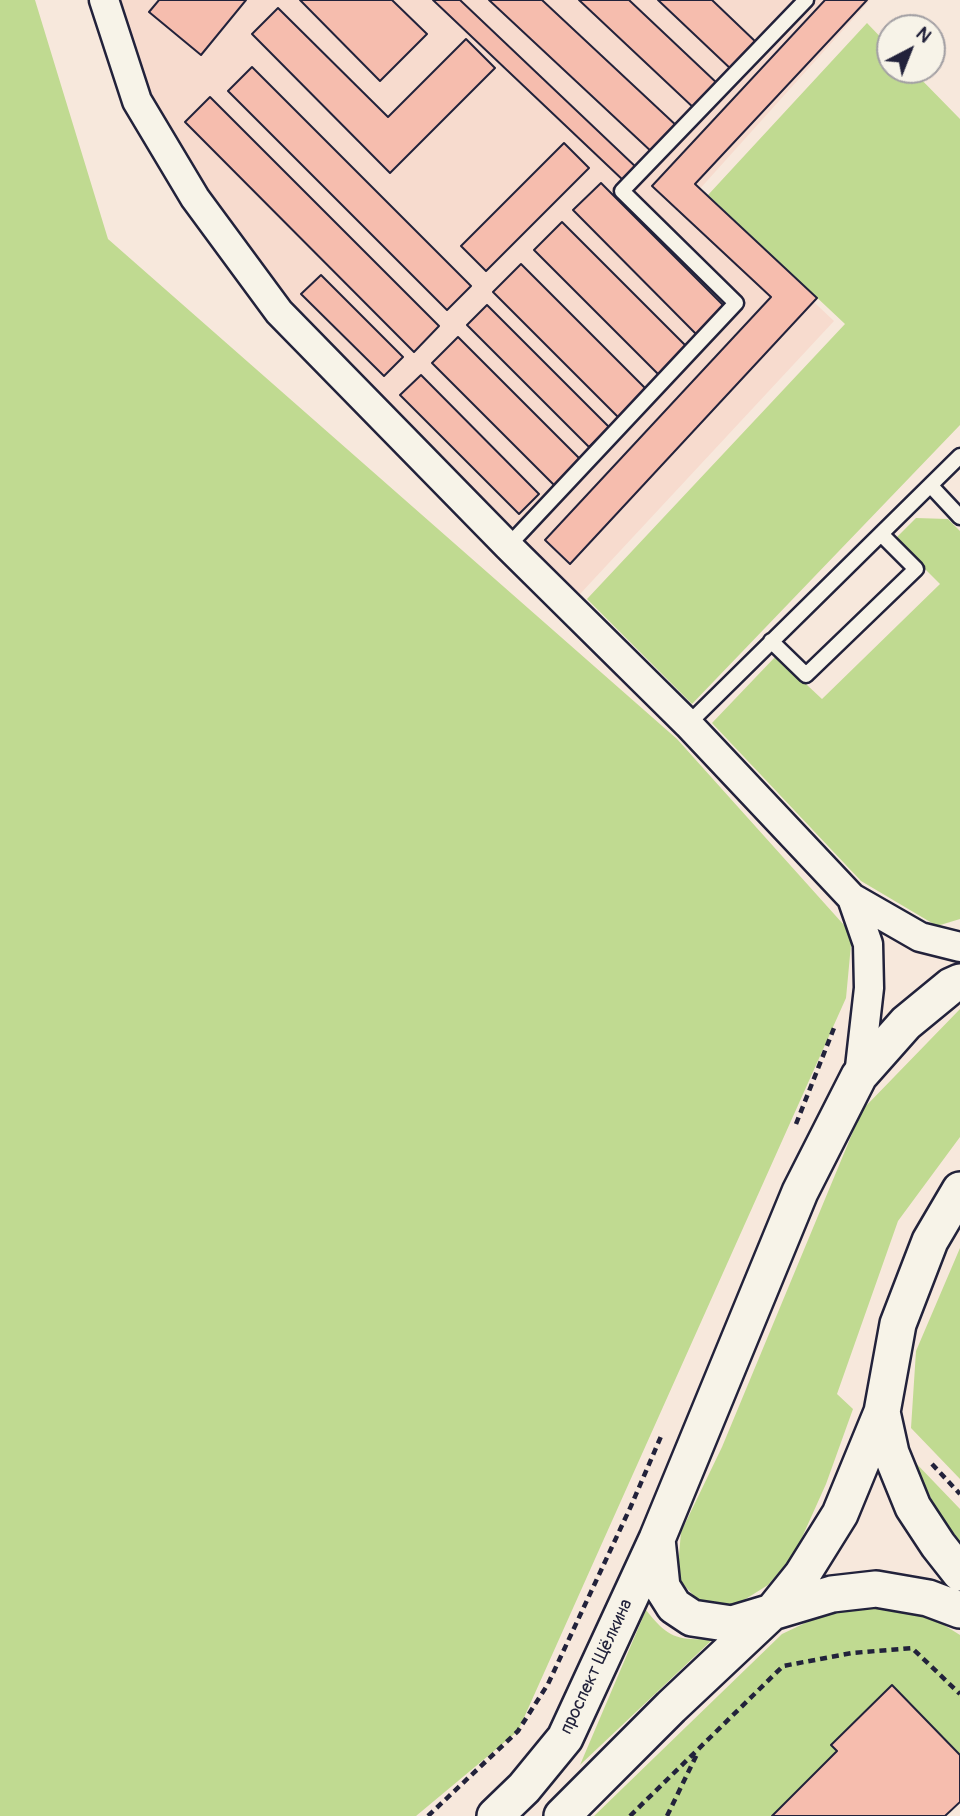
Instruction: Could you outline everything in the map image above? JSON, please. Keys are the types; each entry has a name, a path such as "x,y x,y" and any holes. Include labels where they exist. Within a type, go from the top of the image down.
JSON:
{"street":[{"path":"104,0 137,102 195,198 279,312 508,546 688,724 852,898 920,937 960,947"},
{"path":"852,898 868,955 869,988 859,1076"},
{"name":"проспект Щёлкина","path":"495,1816 524,1788 565,1738 657,1539 800,1192 859,1076 906,1023 951,986 960,982"},
{"path":"562,1816 671,1707 773,1611 802,1575 840,1514 882,1412 898,1325 930,1241 960,1190"},
{"path":"882,1412 891,1454 913,1507 960,1573"},
{"path":"657,1539 662,1587 674,1606 692,1618 732,1624 832,1594 876,1589 928,1598 960,1610"}],"lane":[{"path":"508,546 736,303 622,191 806,0"},
{"path":"688,724 960,456"},
{"path":"931,486 960,517"},
{"path":"771,641 806,675 916,569 881,534"}],"path":[{"path":"792,1133 836,1022"},
{"path":"428,1816 518,1731 548,1685 664,1432"},
{"path":"630,1816 783,1666 852,1653 912,1648 960,1694"},
{"path":"667,1816 700,1748"}],"shaded area":[{"path":"113,0 870,0 697,192 834,321 567,608 285,341 301,321 171,184"}],"green space":[{"path":"0,0 35,0 108,239 677,739 852,934 846,998 518,1731 416,1816 0,1816"},
{"path":"867,23 876,32 876,84 926,84 960,119 960,425 692,704 587,599 845,324 708,195"},
{"path":"916,518 948,519 960,531 960,919 937,926 861,881 712,723 776,656 822,699 940,584 895,539"},
{"path":"960,1009 960,1137 898,1221 837,1394 853,1409 826,1484 795,1553 768,1585 736,1605 699,1601 677,1578 681,1532 722,1447 862,1110"},
{"path":"960,1248 960,1479 911,1428 916,1351"},
{"path":"911,1458 960,1509 960,1545 949,1534"},
{"path":"845,1604 912,1605 960,1635 960,1755 892,1686 837,1751 772,1816 594,1816 782,1634"},
{"path":"646,1610 661,1627 675,1636 713,1639 580,1765"}],"building":[{"path":"159,0 246,0 201,55 149,12"},
{"path":"300,0 392,0 427,34 380,81"},
{"path":"433,0 460,0 638,169 625,182"},
{"path":"489,0 542,0 679,128 654,154"},
{"path":"579,0 629,0 719,85 696,110"},
{"path":"658,0 712,0 758,44 733,71"},
{"path":"825,0 867,0 695,184 817,298 570,564 545,540 771,297 652,186"},
{"path":"278,8 388,117 466,39 495,68 390,173 252,34"},
{"path":"252,67 471,286 447,310 228,91"},
{"path":"210,97 439,326 414,352 185,122"},
{"path":"564,143 589,168 486,271 461,246"},
{"path":"601,183 726,308 698,336 573,210"},
{"path":"562,222 687,347 659,375 534,250"},
{"path":"521,264 647,390 619,418 493,292"},
{"path":"321,275 403,357 384,376 301,294"},
{"path":"487,305 609,427 589,447 467,325"},
{"path":"458,337 580,459 554,485 432,363"},
{"path":"421,375 539,494 519,514 400,395"},
{"path":"892,1685 960,1755 960,1802 945,1816 772,1816 837,1751 831,1745"}]}
